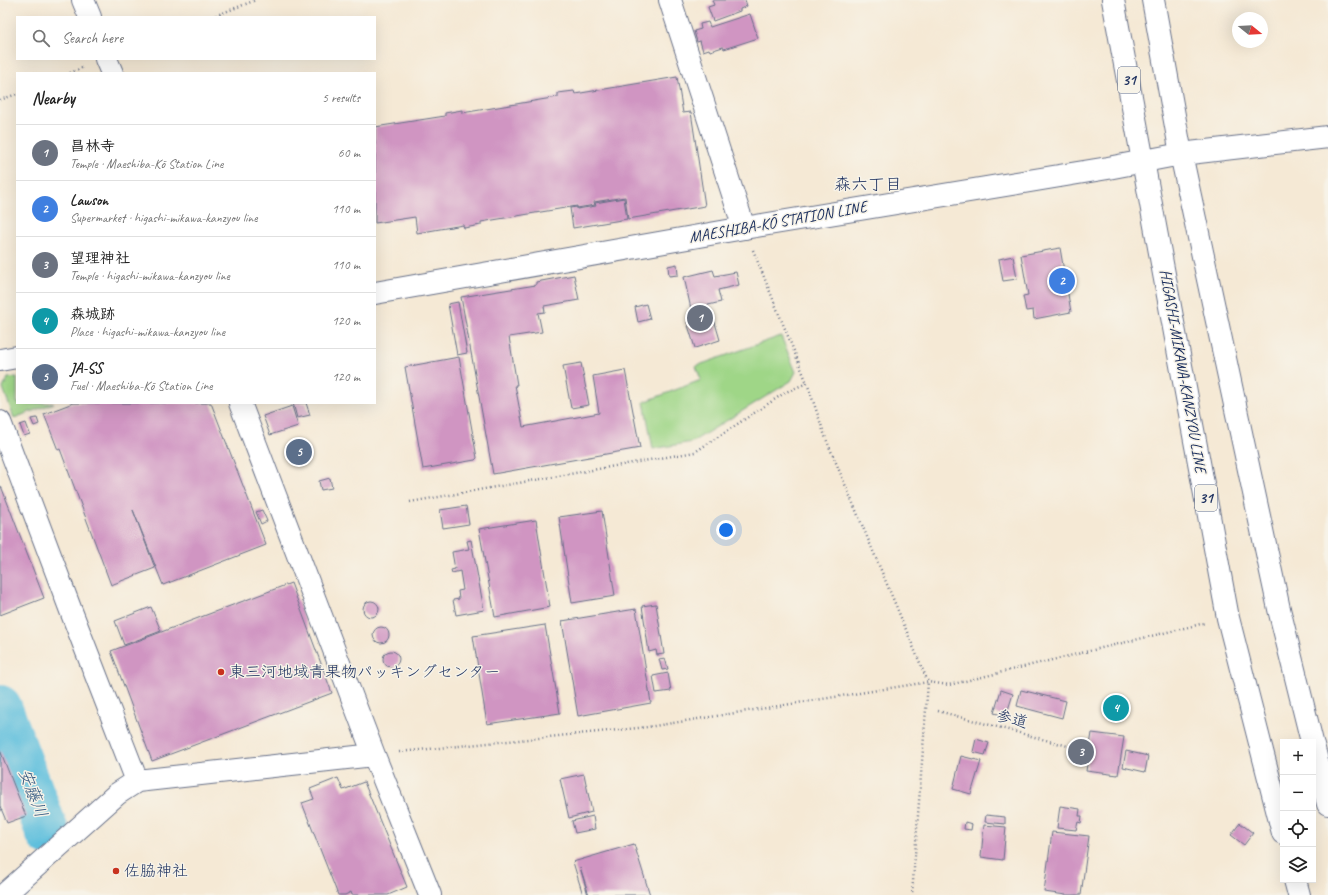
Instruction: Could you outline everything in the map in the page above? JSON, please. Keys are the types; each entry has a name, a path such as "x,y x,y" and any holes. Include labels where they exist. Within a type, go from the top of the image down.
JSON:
{"main road":[{"path":"83,0 90,16"},
{"path":"670,0 744,228"},
{"name":"HIGASHI-MIKAWA-KANZYOU LINE","path":"1113,0 1144,160 1228,618 1280,821"},
{"path":"1153,0 1181,154 1279,609 1312,739"},
{"path":"106,60 112,72"},
{"name":"MAESHIBA-KŌ STATION LINE","path":"376,293 744,228 1108,168 1144,160 1181,154 1328,137"},
{"path":"0,360 16,357"},
{"path":"240,404 374,755 430,895"},
{"path":"2,436 137,781"},
{"path":"4,895 117,794 137,781 374,755"},
{"path":"1316,755 1328,804"},
{"path":"1296,883 1299,895"}],"path":[{"path":"215,16 256,0"},
{"path":"0,100 16,94"},
{"path":"744,228 806,383 826,439 928,682 912,895"},
{"path":"410,502 695,452 786,392 806,383"},
{"path":"374,755 648,727 928,682 949,685 1228,618"},
{"name":"参道","path":"938,712 1079,749"}],"green space":[{"path":"781,336 796,372 791,381 692,442 653,449 644,402 701,380 696,366"},
{"path":"16,377 16,404 51,404 14,418 3,388 8,378"}],"building":[{"path":"712,0 745,0 747,6 740,9 740,11 713,21 708,7 714,5"},
{"path":"750,14 758,38 724,49 723,47 710,51 709,49 703,51 700,41 697,42 694,31 701,29 700,24 708,22 710,27"},
{"path":"677,77 683,113 691,112 705,206 628,219 625,197 594,202 595,205 577,208 577,206 481,222 481,225 464,228 463,225 417,233 415,217 376,223 376,127 445,116 445,113 462,110 462,113 558,97 558,93 574,91 575,94"},
{"path":"624,198 627,219 573,228 570,208 577,207 577,209 596,206 595,203"},
{"path":"1060,248 1071,312 1034,319 1033,310 1026,311 1023,296 1028,295 1021,255"},
{"path":"1013,256 1017,279 1003,281 999,259"},
{"path":"677,264 678,275 669,276 668,266"},
{"path":"713,270 715,276 736,272 739,285 718,290 721,302 691,309 684,277"},
{"path":"574,275 579,300 544,306 545,312 538,313 542,332 509,337 517,385 515,385 523,427 599,413 593,376 625,370 640,448 493,474 461,297 536,285 536,282"},
{"path":"458,302 467,353 457,355 448,304"},
{"path":"646,304 650,319 638,322 635,307"},
{"path":"708,310 710,317 713,316 720,340 695,348 687,322 694,320 693,314"},
{"path":"459,357 477,458 475,460 423,469 405,367"},
{"path":"581,363 589,405 571,408 563,366"},
{"path":"70,404 211,404 266,545 163,585 133,510 155,568 111,585 60,449 58,450 44,414"},
{"path":"293,404 306,404 310,415 297,418"},
{"path":"292,406 298,426 270,435 263,416"},
{"path":"37,418 39,424 34,426 31,419"},
{"path":"26,423 30,434 24,436 20,425"},
{"path":"330,478 332,488 321,490 319,481"},
{"path":"0,486 44,598 0,615"},
{"path":"466,506 469,524 443,528 440,510"},
{"path":"262,510 267,521 261,524 256,512"},
{"path":"602,511 615,596 572,603 559,517"},
{"path":"536,520 550,607 495,617 479,529"},
{"path":"471,540 484,610 456,615 453,600 459,599 458,591 463,590 460,571 452,573 451,570 455,569 452,552 469,549 467,541"},
{"name":"東三河地域青果物パッキングセンター","path":"291,583 332,693 152,761 111,651"},
{"path":"371,601 378,606 379,609 374,616 371,617 364,612 363,609 368,602"},
{"path":"656,604 664,654 657,655 656,650 649,652 642,606"},
{"path":"151,607 161,631 124,645 115,621"},
{"path":"636,609 651,703 578,716 562,621"},
{"path":"545,625 560,713 487,724 473,636"},
{"path":"381,627 388,632 389,635 384,642 381,643 374,638 373,635 378,628"},
{"path":"391,651 398,656 399,659 394,666 391,667 384,662 383,659 388,652"},
{"path":"665,658 668,669 662,670 659,659"},
{"path":"668,673 671,691 656,693 653,676"},
{"path":"1001,690 1013,694 1006,716 994,713"},
{"path":"1021,690 1066,701 1062,718 1017,706"},
{"path":"1092,733 1124,737 1118,775 1086,771"},
{"path":"976,739 989,743 985,755 973,752"},
{"path":"0,750 26,816 7,823 0,806"},
{"path":"1126,751 1148,756 1145,772 1123,767"},
{"path":"961,756 981,761 971,794 953,789"},
{"path":"584,774 592,812 569,818 560,779"},
{"path":"338,778 343,790 364,782 407,887 388,895 352,895 351,892 345,895 338,895 302,803 314,799 310,789"},
{"path":"1060,806 1080,809 1079,816 1082,816 1081,823 1078,822 1076,830 1057,828"},
{"path":"986,815 1005,817 1005,824 985,822"},
{"path":"593,816 595,829 575,833 572,821"},
{"path":"965,822 972,824 971,830 964,829"},
{"path":"1240,823 1253,833 1244,845 1231,835"},
{"path":"984,825 1006,827 1003,860 981,857"},
{"path":"1052,832 1089,836 1081,895 1066,895 1044,892"},
{"path":"634,844 650,895 589,895 580,867 588,895 583,895 573,862"}],"waterway":[{"name":"安藤川","path":"0,707 48,834"}],"place":[{"name":"Lawson","path":"1062,281"},
{"name":"昌林寺","path":"700,318"},
{"name":"JA-SS","path":"299,452"},
{"name":"東三河地域青果物パッキングセンター","path":"221,672"},
{"name":"森城跡","path":"1116,708"},
{"name":"望理神社","path":"1081,752"},
{"name":"佐脇神社","path":"116,871"}],"district":[{"name":"森六丁目","path":"868,184"}]}
